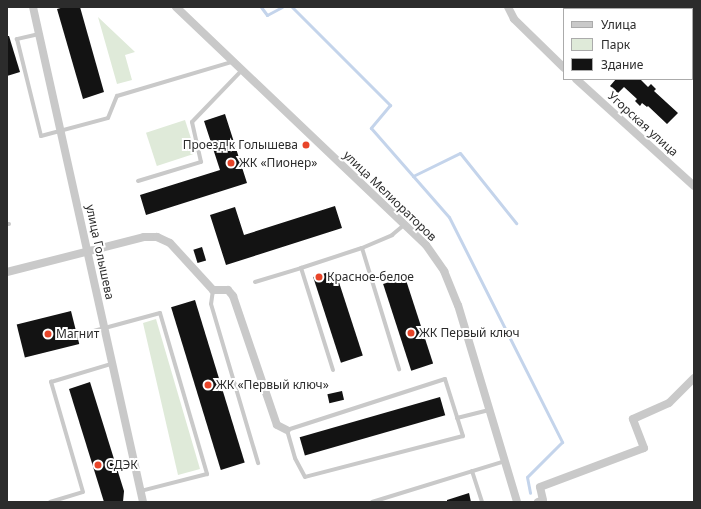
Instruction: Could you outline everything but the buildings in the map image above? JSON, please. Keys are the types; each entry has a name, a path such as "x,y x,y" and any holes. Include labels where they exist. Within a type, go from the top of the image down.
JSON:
{"street":[{"name":"улица Голышева","path":"33,7 88,250 111,364 143,502"},
{"name":"улица Мелиораторов","path":"176,7 241,71 426,245 444,271 458,305 517,502"},
{"path":"508,7 514,19 563,67"},
{"name":"Угорская улица","path":"577,80 694,186"},
{"path":"7,272 88,250 144,237 157,237 170,243 213,290 228,290 233,296 277,425 287,430"},
{"path":"538,502 543,500 540,487 644,448 633,419 669,403 694,378"}],"lane":[{"path":"39,34 17,39 41,136 61,132 108,118 117,96 232,62"},
{"path":"138,181 201,162 192,122 241,71"},
{"path":"255,282 362,248 392,235 404,225"},
{"path":"362,248 399,369"},
{"path":"301,268 333,370"},
{"path":"213,290 211,304 258,464"},
{"path":"79,335 160,313 207,474 141,492"},
{"path":"50,502 83,492 51,382 111,364"},
{"path":"445,379 457,418 463,436 305,477 295,458 287,430 445,379"},
{"path":"457,418 490,410"},
{"path":"372,502 505,461"},
{"path":"472,471 482,502"}],"green space":[{"path":"98,17 135,52 125,55 132,80 117,84"},
{"path":"185,120 196,153 157,166 146,133"},
{"path":"156,319 200,469 178,475 143,323"}],"waterway":[{"path":"261,7 267,15 282,7"},
{"path":"292,7 390,105 371,128 449,217 562,442 527,477 530,493"},
{"path":"413,176 460,153 516,223"}],"place":[{"name":"Проезд к Голышева","path":"306,145"},
{"name":"ЖК «Пионер»","path":"231,163"},
{"name":"Красное-белое","path":"319,277"},
{"name":"ЖК Первый ключ","path":"411,333"},
{"name":"Магнит","path":"48,334"},
{"name":"ЖК «Первый ключ»","path":"208,385"},
{"name":"СДЭК","path":"98,465"}]}
